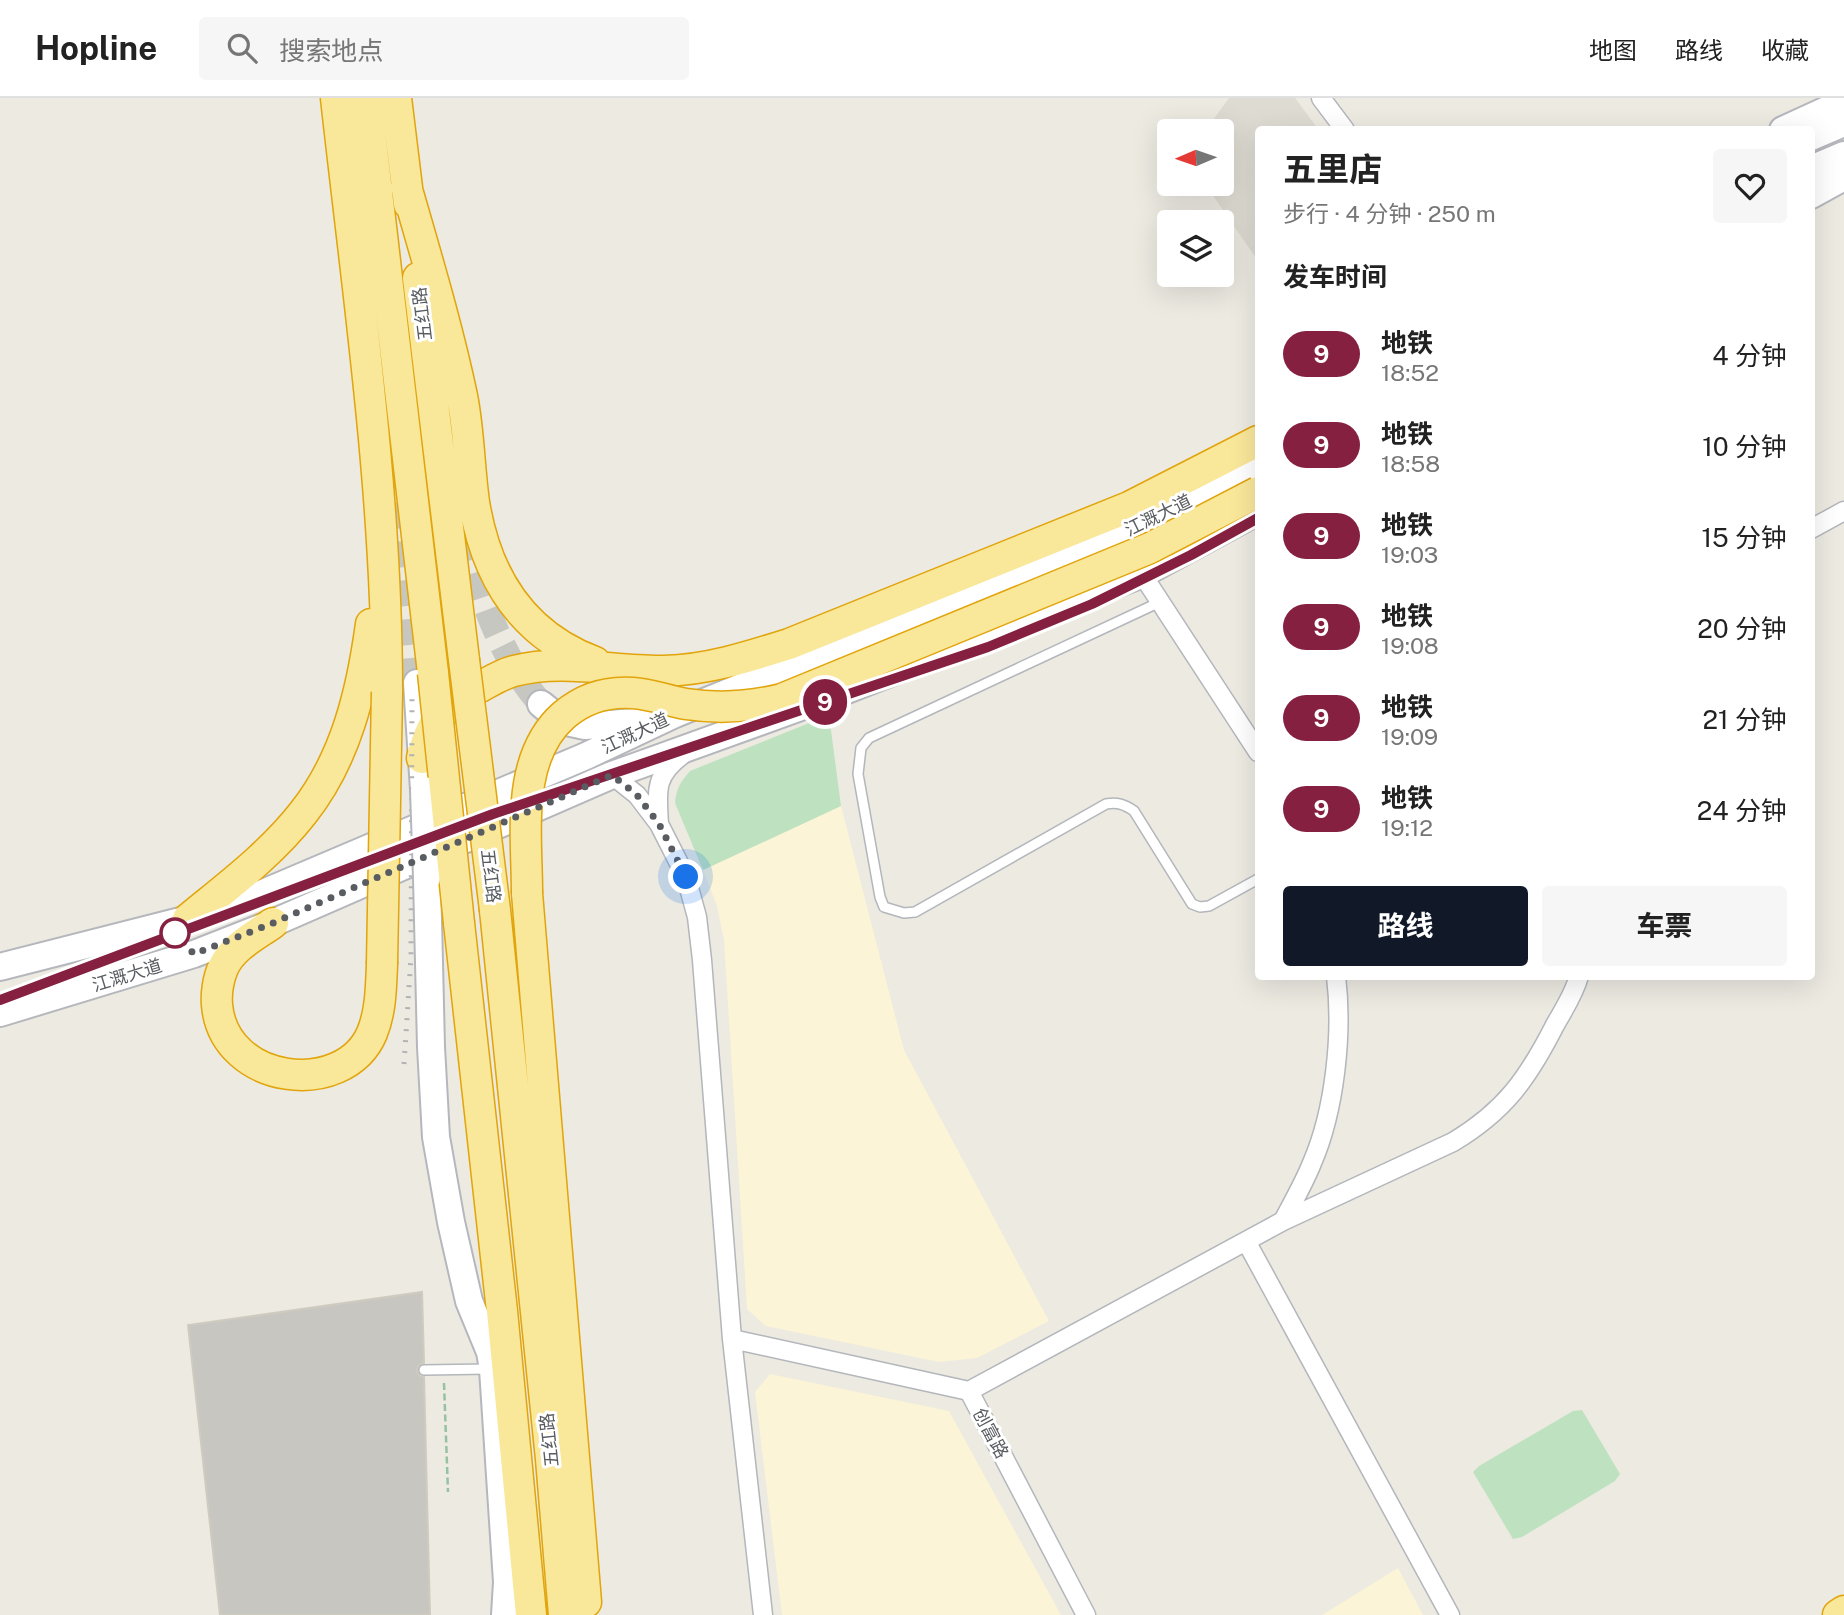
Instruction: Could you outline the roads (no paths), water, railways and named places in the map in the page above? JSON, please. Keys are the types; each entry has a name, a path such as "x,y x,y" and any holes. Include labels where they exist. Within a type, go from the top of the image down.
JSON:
{"highway":[{"path":"273,923 234,951 222,969 217,995 218,1016 229,1040 245,1059 269,1071 299,1075 329,1070 352,1059 371,1034 380,1003 387,692 387,607 379,487 336,98"},
{"name":"五红路","path":"366,98 425,678 459,923 502,1311 531,1615"},
{"name":"五红路","path":"396,98 495,910 551,1459 579,1611"},
{"path":"406,186 456,367 463,402 474,502 481,534 501,585 518,610 538,631 559,646 599,663 633,670"},
{"path":"422,758 428,734 444,709 512,671 554,666 663,671 706,667 789,644 1129,507 1255,443"},
{"path":"188,919 262,857 303,813 330,771 354,717 366,662 374,598 379,487"},
{"path":"579,1611 562,1328 527,893 528,800 533,764 542,742 555,723 572,708 606,693 633,693 685,704 740,707 782,699 1150,548 1255,494"},
{"path":"551,1459 562,1328"},
{"path":"491,1360 518,1479 507,1582"},
{"path":"1838,1615 1844,1611"}],"main road":[{"path":"1792,126 1844,102"},
{"path":"1815,135 1844,123"},
{"path":"1815,167 1844,155"},
{"path":"1815,193 1844,177"},
{"name":"江溉大道","path":"0,967 188,919 263,893 666,719 1142,524 1255,467"},
{"name":"江溉大道","path":"0,1013 194,954 273,923 612,775 834,695 1142,574 1255,513"},
{"path":"425,678 422,758 436,1137 469,1301 491,1360 507,1582 505,1615"},
{"path":"541,704 562,721 585,726 666,719"}],"street":[{"path":"1321,98 1342,126"},
{"path":"1815,527 1844,511"},
{"path":"1142,574 1255,747"},
{"path":"659,824 657,794 660,778 670,764 698,743"},
{"path":"612,775 637,795 659,824 686,877 697,917 732,1339 763,1615"},
{"path":"1283,1221 1313,1161 1330,1107 1336,1054 1336,980"},
{"path":"969,1391 1283,1221 1454,1142 1476,1128 1499,1110 1539,1056 1577,980"},
{"path":"1246,1241 1450,1615"},
{"name":"创富路","path":"732,1339 969,1391 1086,1615"}],"lane":[{"path":"1160,601 869,738 860,748 858,774 880,897 884,907 892,911 915,912 1105,804 1114,803 1125,804 1134,811 1192,904 1200,907 1209,905 1255,881"},
{"path":"424,1370 491,1360"}],"tunnel":[{"path":"371,270 417,683"},
{"path":"456,497 477,579 497,633 509,658 541,704"}],"railway":[{"path":"404,1064 411,957 412,692"}],"metro line":[{"name":"9","path":"0,1000 493,814 988,647 1092,604 1255,520"}]}
